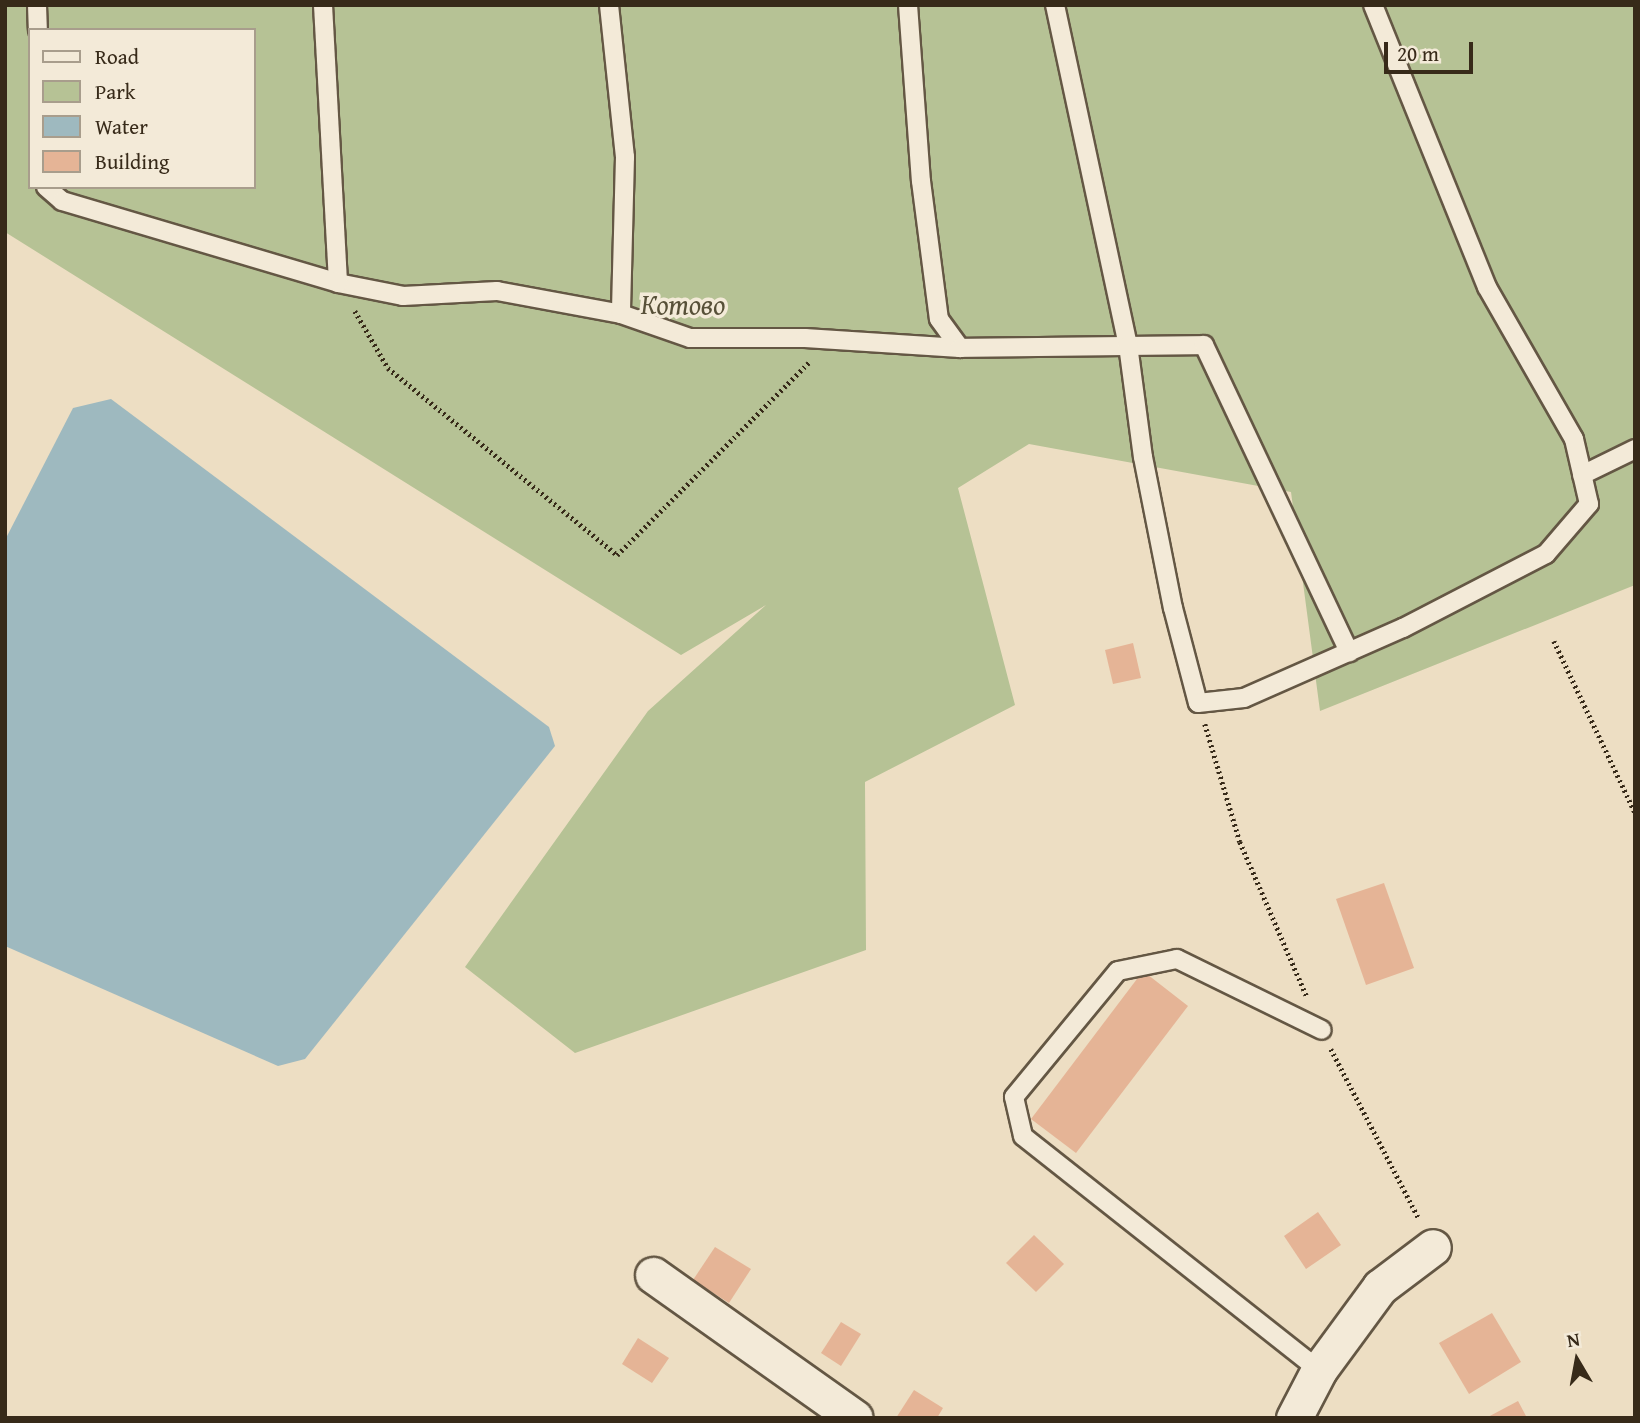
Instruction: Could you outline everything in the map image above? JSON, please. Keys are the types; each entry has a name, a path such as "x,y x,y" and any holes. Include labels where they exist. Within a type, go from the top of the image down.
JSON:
{"street":[{"path":"1294,1418 1319,1370 1380,1287 1433,1247"},
{"path":"653,1275 855,1418"}],"lane":[{"path":"37,5 38,28"},
{"path":"323,5 338,283"},
{"path":"609,5 625,157 621,314"},
{"path":"908,5 920,181 939,319 960,348"},
{"path":"1055,5 1128,345 1143,457 1173,608 1198,703 1244,698 1349,652 1546,554 1589,504 1574,439 1487,287 1373,5"},
{"path":"48,189 62,201 338,283 403,296 497,291 621,314 691,338 831,339 960,348 1203,345 1349,652"},
{"path":"1582,475 1635,449"},
{"path":"1319,1370 1023,1136 1014,1097 1118,971 1177,959 1322,1030"}],"path":[{"path":"338,283 388,368 617,555 831,339"},
{"path":"1554,641 1635,812"},
{"path":"1198,703 1240,842 1322,1030 1433,1247"}],"green space":[{"name":"Котово","path":"5,5 1635,5 1635,585 1320,711 1291,492 1029,444 958,488 1015,705 865,782 866,950 575,1053 465,967 648,711 766,605 681,655 5,232"}],"water":[{"path":"111,399 549,727 555,746 305,1059 278,1066 5,946 5,540 73,408"}],"building":[{"path":"1133,643 1141,678 1113,684 1105,650"},
{"path":"1384,883 1414,968 1366,985 1336,899"},
{"path":"1143,971 1188,1006 1076,1153 1031,1119"},
{"path":"1318,1212 1341,1245 1306,1269 1284,1236"},
{"path":"1034,1235 1064,1264 1036,1292 1006,1263"},
{"path":"715,1247 751,1269 729,1303 693,1280"},
{"path":"1492,1313 1521,1362 1469,1394 1439,1343"},
{"path":"841,1322 861,1334 841,1366 821,1353"},
{"path":"638,1338 669,1358 652,1383 622,1364"},
{"path":"914,1390 943,1408 937,1418 896,1418"},
{"path":"1518,1401 1527,1418 1486,1418"}]}
